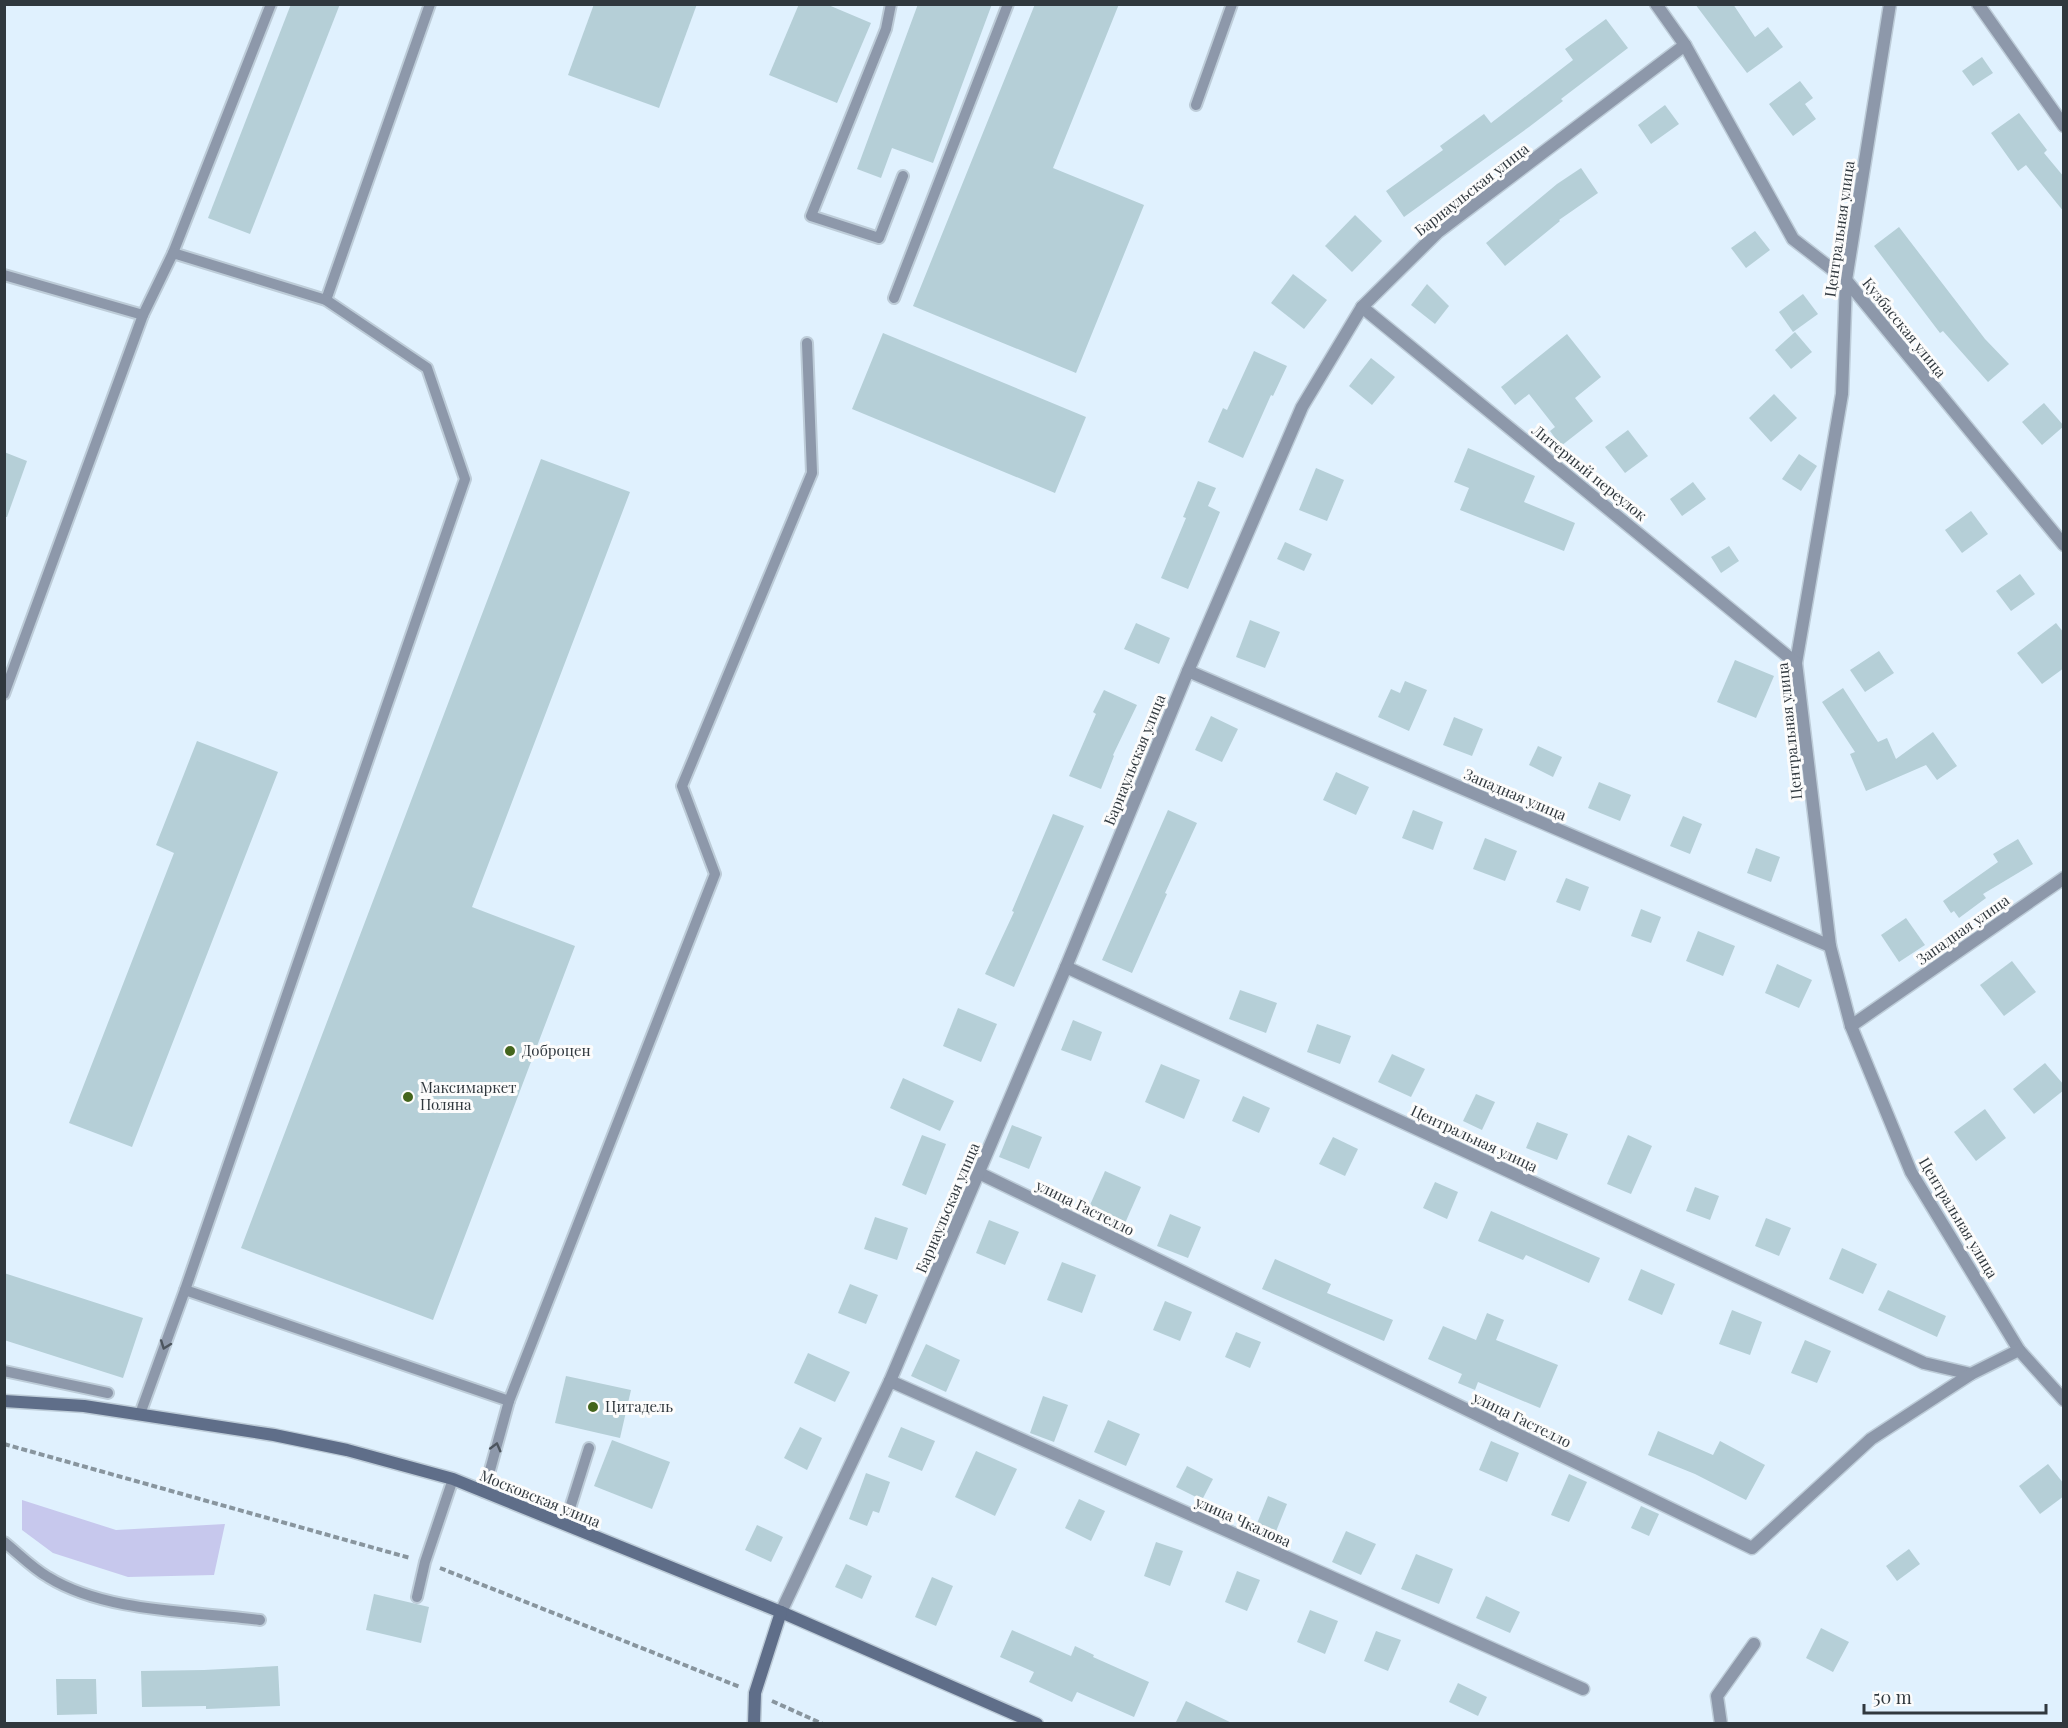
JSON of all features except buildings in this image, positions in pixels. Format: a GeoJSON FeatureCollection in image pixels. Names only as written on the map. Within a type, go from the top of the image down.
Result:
{"type":"FeatureCollection","features":[{"type":"Feature","properties":{"kind":"main road","name":"Московская улица"},"geometry":{"type":"LineString","coordinates":[[4,1401],[84,1406],[295,1439],[347,1450],[453,1479],[781,1611],[1037,1724]]}},
{"type":"Feature","properties":{"kind":"main road"},"geometry":{"type":"LineString","coordinates":[[754,1724],[755,1693],[781,1611]]}},
{"type":"Feature","properties":{"kind":"street","name":"Кузбасская улица"},"geometry":{"type":"LineString","coordinates":[[1656,4],[1685,45],[1793,239],[1846,280],[2064,545]]}},
{"type":"Feature","properties":{"kind":"street","name":"Центральная улица"},"geometry":{"type":"LineString","coordinates":[[1890,4],[1846,280],[1842,394],[1796,663],[1830,946],[1851,1026],[1911,1172],[2019,1350],[2064,1400]]}},
{"type":"Feature","properties":{"kind":"street"},"geometry":{"type":"LineString","coordinates":[[1978,4],[2064,126]]}},
{"type":"Feature","properties":{"kind":"street","name":"Барнаульская улица"},"geometry":{"type":"LineString","coordinates":[[781,1611],[890,1381],[1066,967],[1188,671],[1302,407],[1362,307],[1438,232],[1685,45]]}},
{"type":"Feature","properties":{"kind":"street","name":"Литерный переулок"},"geometry":{"type":"LineString","coordinates":[[1362,307],[1796,663]]}},
{"type":"Feature","properties":{"kind":"street","name":"Западная улица"},"geometry":{"type":"LineString","coordinates":[[1188,671],[1830,946]]}},
{"type":"Feature","properties":{"kind":"street","name":"Западная улица"},"geometry":{"type":"LineString","coordinates":[[1851,1026],[2064,878]]}},
{"type":"Feature","properties":{"kind":"street","name":"Центральная улица"},"geometry":{"type":"LineString","coordinates":[[1066,967],[1924,1363],[1971,1374]]}},
{"type":"Feature","properties":{"kind":"street","name":"улица Гастелло"},"geometry":{"type":"LineString","coordinates":[[979,1173],[1752,1548],[1871,1439],[1971,1374],[2019,1350]]}},
{"type":"Feature","properties":{"kind":"street","name":"улица Чкалова"},"geometry":{"type":"LineString","coordinates":[[890,1381],[1583,1689]]}},
{"type":"Feature","properties":{"kind":"street"},"geometry":{"type":"LineString","coordinates":[[1721,1724],[1717,1696],[1754,1644]]}},
{"type":"Feature","properties":{"kind":"lane"},"geometry":{"type":"LineString","coordinates":[[4,694],[143,315],[172,253],[271,4]]}},
{"type":"Feature","properties":{"kind":"lane"},"geometry":{"type":"LineString","coordinates":[[326,300],[430,4]]}},
{"type":"Feature","properties":{"kind":"lane"},"geometry":{"type":"LineString","coordinates":[[891,4],[886,29],[811,216],[879,238],[903,176]]}},
{"type":"Feature","properties":{"kind":"lane"},"geometry":{"type":"LineString","coordinates":[[894,298],[1008,4]]}},
{"type":"Feature","properties":{"kind":"lane"},"geometry":{"type":"LineString","coordinates":[[1196,105],[1232,4]]}},
{"type":"Feature","properties":{"kind":"lane"},"geometry":{"type":"LineString","coordinates":[[140,1414],[465,479],[427,368],[326,300],[172,253]]}},
{"type":"Feature","properties":{"kind":"lane"},"geometry":{"type":"LineString","coordinates":[[4,274],[143,315]]}},
{"type":"Feature","properties":{"kind":"lane"},"geometry":{"type":"LineString","coordinates":[[484,1492],[509,1401],[715,874],[682,786],[812,473],[807,343]]}},
{"type":"Feature","properties":{"kind":"lane"},"geometry":{"type":"LineString","coordinates":[[185,1290],[509,1401]]}},
{"type":"Feature","properties":{"kind":"lane"},"geometry":{"type":"LineString","coordinates":[[4,1371],[108,1393]]}},
{"type":"Feature","properties":{"kind":"lane"},"geometry":{"type":"LineString","coordinates":[[565,1524],[590,1448]]}},
{"type":"Feature","properties":{"kind":"lane"},"geometry":{"type":"LineString","coordinates":[[417,1597],[425,1562],[453,1479]]}},
{"type":"Feature","properties":{"kind":"lane"},"geometry":{"type":"LineString","coordinates":[[4,1542],[48,1577],[87,1594],[183,1614],[260,1620]]}},
{"type":"Feature","properties":{"kind":"shaded area"},"geometry":{"type":"Polygon","coordinates":[[[22,1500],[116,1530],[225,1524],[214,1575],[128,1577],[53,1553],[22,1530],[22,1500]]]}},
{"type":"Feature","properties":{"kind":"place","name":"Доброцен"},"geometry":{"type":"Point","coordinates":[510,1051]}},
{"type":"Feature","properties":{"kind":"place","name":"Максимаркет Поляна"},"geometry":{"type":"Point","coordinates":[408,1097]}},
{"type":"Feature","properties":{"kind":"place","name":"Цитадель"},"geometry":{"type":"Point","coordinates":[593,1407]}}]}
